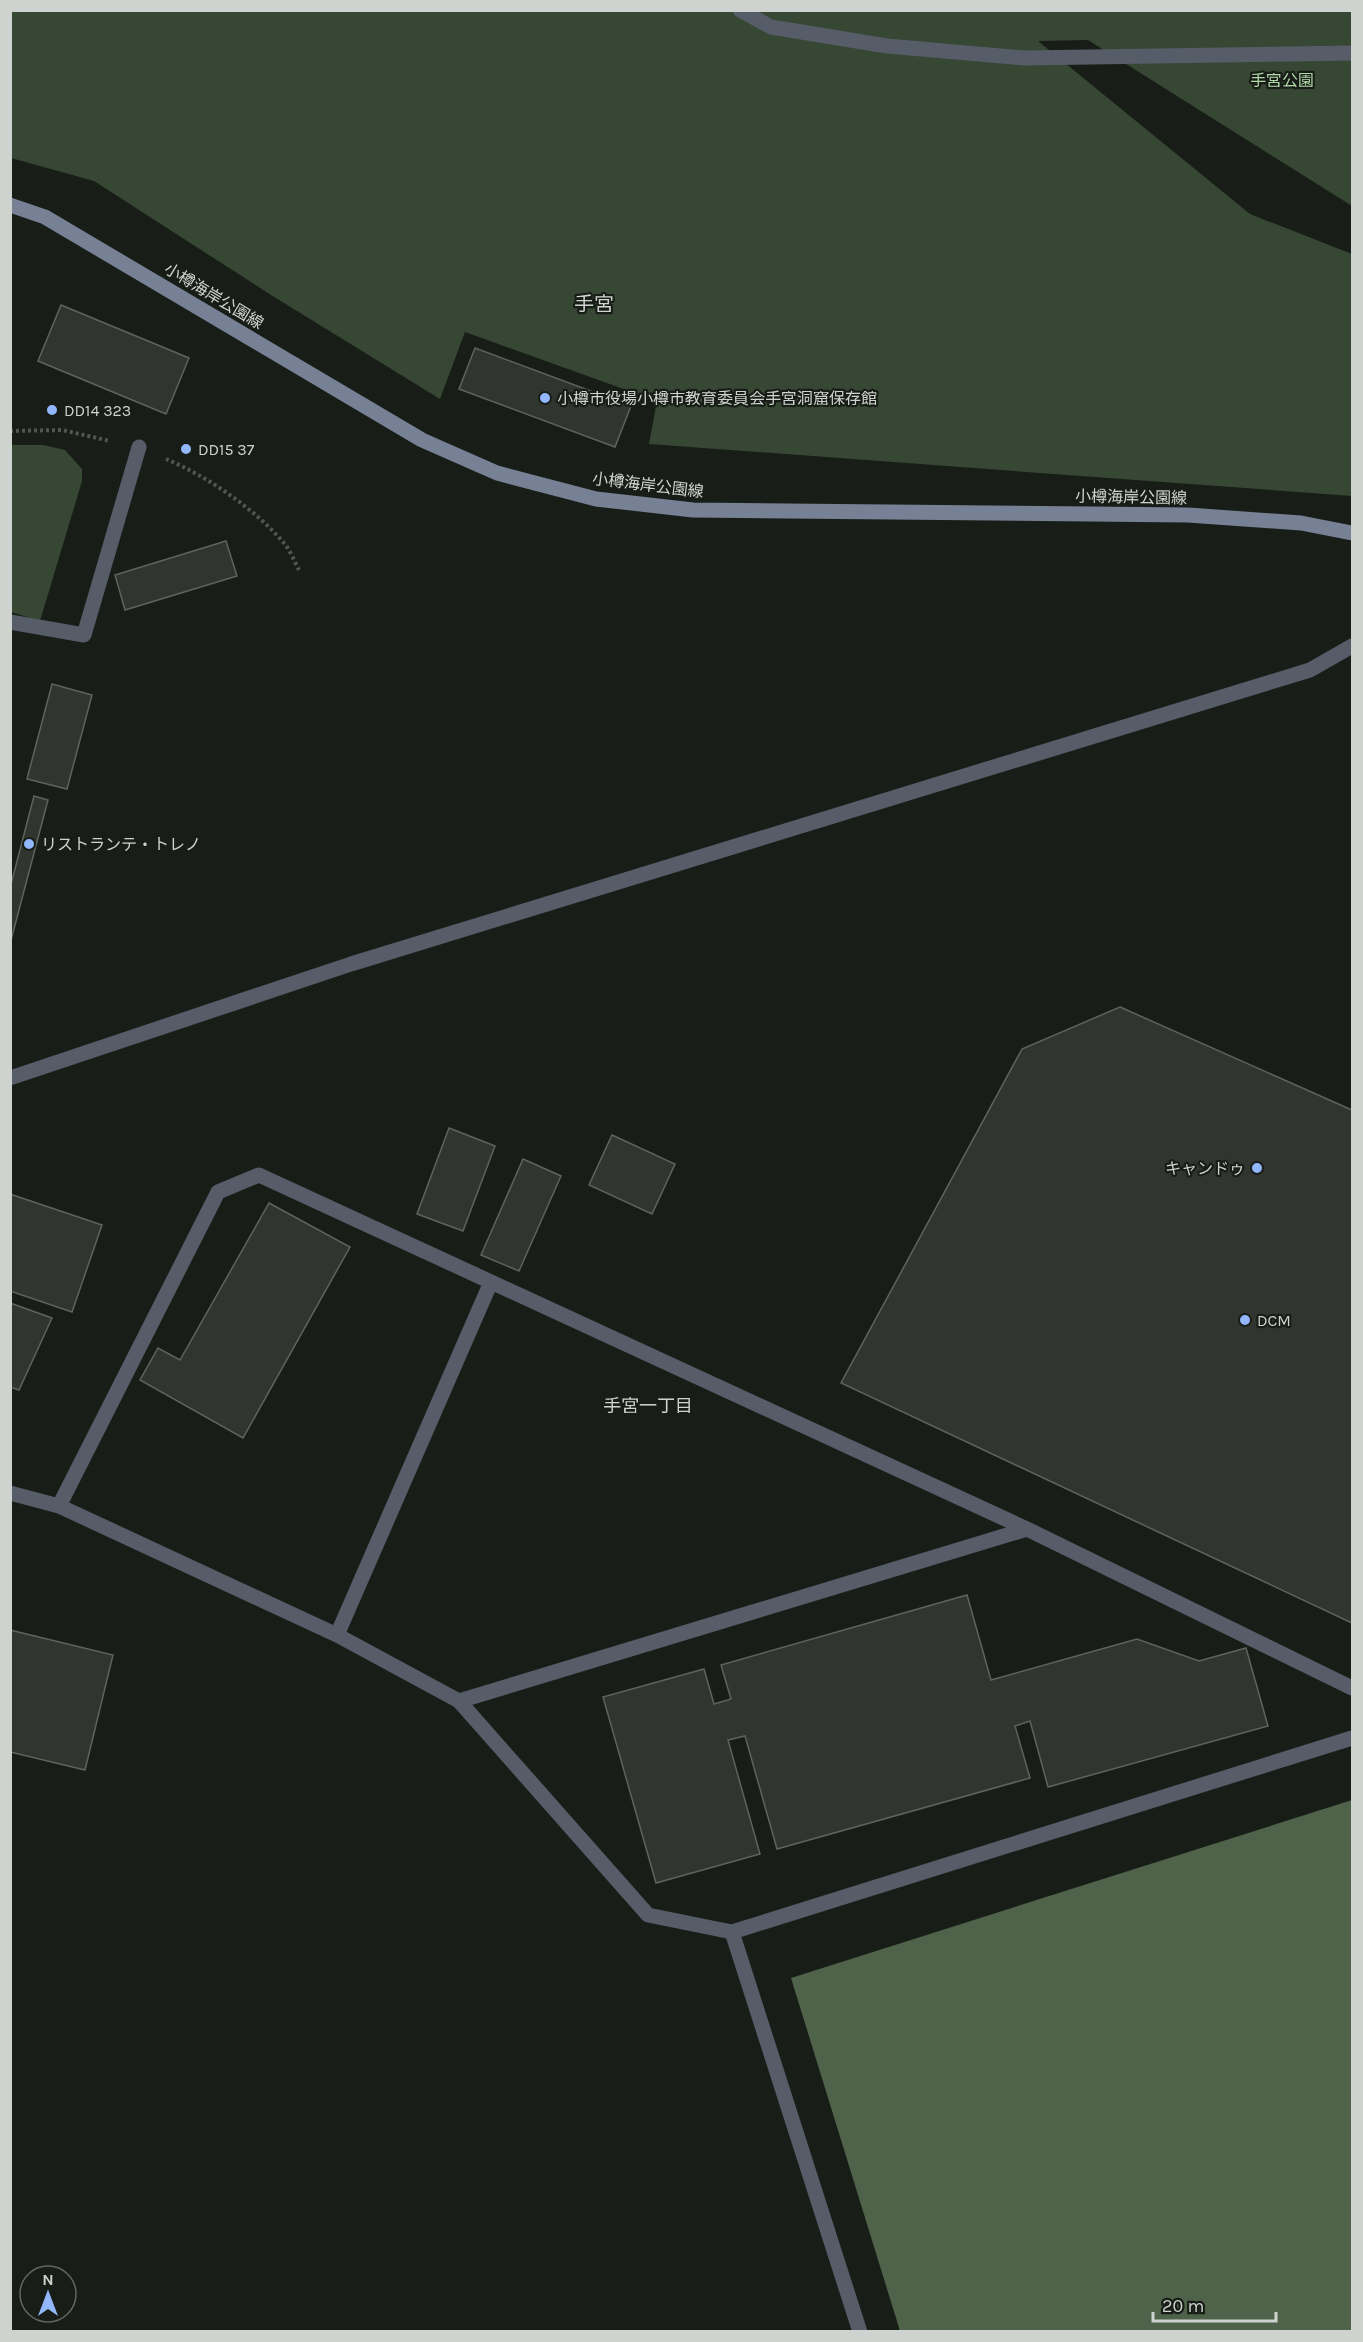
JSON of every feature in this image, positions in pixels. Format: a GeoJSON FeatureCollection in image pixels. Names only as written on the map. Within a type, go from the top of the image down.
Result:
{"type":"FeatureCollection","features":[{"type":"Feature","properties":{"kind":"main road","name":"小樽海岸公園線"},"geometry":{"type":"LineString","coordinates":[[10,205],[45,217],[422,440],[497,473],[596,499],[693,510],[1188,515],[1301,523],[1353,533]]}},
{"type":"Feature","properties":{"kind":"street"},"geometry":{"type":"LineString","coordinates":[[740,10],[771,27],[887,46],[1024,58],[1353,53]]}},
{"type":"Feature","properties":{"kind":"street"},"geometry":{"type":"LineString","coordinates":[[10,622],[84,635],[139,447]]}},
{"type":"Feature","properties":{"kind":"street"},"geometry":{"type":"LineString","coordinates":[[10,1078],[362,961],[1310,670],[1353,646]]}},
{"type":"Feature","properties":{"kind":"street"},"geometry":{"type":"LineString","coordinates":[[59,1506],[218,1192],[259,1175],[1027,1529],[1353,1688]]}},
{"type":"Feature","properties":{"kind":"street"},"geometry":{"type":"LineString","coordinates":[[337,1635],[491,1282]]}},
{"type":"Feature","properties":{"kind":"street"},"geometry":{"type":"LineString","coordinates":[[10,1492],[59,1506],[337,1635],[459,1701],[648,1915],[732,1932],[1353,1738]]}},
{"type":"Feature","properties":{"kind":"street"},"geometry":{"type":"LineString","coordinates":[[459,1701],[1027,1529]]}},
{"type":"Feature","properties":{"kind":"street"},"geometry":{"type":"LineString","coordinates":[[732,1932],[860,2331]]}},
{"type":"Feature","properties":{"kind":"path"},"geometry":{"type":"LineString","coordinates":[[10,431],[62,430],[139,447],[184,467],[255,513],[285,544],[299,570]]}},
{"type":"Feature","properties":{"kind":"green space","name":"手宮公園"},"geometry":{"type":"Polygon","coordinates":[[[10,11],[1352,11],[1352,206],[1088,40],[1038,41],[1250,214],[1352,254],[1352,496],[649,444],[657,401],[465,332],[440,399],[271,295],[94,181],[11,158],[10,11]]]}},
{"type":"Feature","properties":{"kind":"green space"},"geometry":{"type":"Polygon","coordinates":[[[10,445],[43,445],[65,450],[82,469],[82,481],[40,621],[11,612],[10,445]]]}},
{"type":"Feature","properties":{"kind":"shaded area"},"geometry":{"type":"Polygon","coordinates":[[[1352,1800],[1352,2331],[900,2331],[791,1978],[1352,1800]]]}},
{"type":"Feature","properties":{"kind":"building"},"geometry":{"type":"Polygon","coordinates":[[[61,305],[189,358],[166,414],[38,361],[61,305]]]}},
{"type":"Feature","properties":{"kind":"building","name":"小樽市役場小樽市教育委員会手宮洞窟保存館"},"geometry":{"type":"Polygon","coordinates":[[[475,348],[631,406],[615,447],[459,389],[475,348]]]}},
{"type":"Feature","properties":{"kind":"building"},"geometry":{"type":"Polygon","coordinates":[[[226,541],[237,576],[125,610],[115,575],[226,541]]]}},
{"type":"Feature","properties":{"kind":"building"},"geometry":{"type":"Polygon","coordinates":[[[52,684],[92,695],[67,789],[27,779],[52,684]]]}},
{"type":"Feature","properties":{"kind":"building","name":"リストランテ・トレノ"},"geometry":{"type":"Polygon","coordinates":[[[34,796],[48,800],[10,944],[10,888],[34,796]]]}},
{"type":"Feature","properties":{"kind":"building"},"geometry":{"type":"Polygon","coordinates":[[[1120,1007],[1352,1110],[1352,1623],[841,1383],[1022,1049],[1120,1007]]]}},
{"type":"Feature","properties":{"kind":"building"},"geometry":{"type":"Polygon","coordinates":[[[449,1128],[495,1146],[463,1231],[417,1214],[449,1128]]]}},
{"type":"Feature","properties":{"kind":"building"},"geometry":{"type":"Polygon","coordinates":[[[612,1135],[675,1164],[652,1214],[589,1185],[612,1135]]]}},
{"type":"Feature","properties":{"kind":"building"},"geometry":{"type":"Polygon","coordinates":[[[523,1159],[561,1176],[519,1271],[481,1255],[523,1159]]]}},
{"type":"Feature","properties":{"kind":"building"},"geometry":{"type":"Polygon","coordinates":[[[10,1194],[102,1225],[72,1312],[10,1291],[10,1194]]]}},
{"type":"Feature","properties":{"kind":"building"},"geometry":{"type":"Polygon","coordinates":[[[269,1203],[350,1247],[243,1438],[140,1380],[158,1348],[180,1360],[269,1203]]]}},
{"type":"Feature","properties":{"kind":"building"},"geometry":{"type":"Polygon","coordinates":[[[10,1303],[52,1318],[19,1390],[10,1387],[10,1303]]]}},
{"type":"Feature","properties":{"kind":"building"},"geometry":{"type":"Polygon","coordinates":[[[967,1595],[991,1680],[1137,1639],[1199,1661],[1246,1648],[1268,1726],[1048,1787],[1030,1721],[1015,1726],[1030,1778],[777,1849],[745,1736],[728,1740],[760,1854],[656,1883],[603,1697],[704,1669],[714,1704],[731,1699],[721,1665],[967,1595]]]}},
{"type":"Feature","properties":{"kind":"building"},"geometry":{"type":"Polygon","coordinates":[[[10,1630],[113,1655],[85,1770],[10,1752],[10,1630]]]}},
{"type":"Feature","properties":{"kind":"place","name":"小樽市役場小樽市教育委員会手宮洞窟保存館"},"geometry":{"type":"Point","coordinates":[545,398]}},
{"type":"Feature","properties":{"kind":"place","name":"DD14 323"},"geometry":{"type":"Point","coordinates":[52,410]}},
{"type":"Feature","properties":{"kind":"place","name":"DD15 37"},"geometry":{"type":"Point","coordinates":[186,449]}},
{"type":"Feature","properties":{"kind":"place","name":"リストランテ・トレノ"},"geometry":{"type":"Point","coordinates":[29,844]}},
{"type":"Feature","properties":{"kind":"place","name":"キャンドゥ"},"geometry":{"type":"Point","coordinates":[1257,1168]}},
{"type":"Feature","properties":{"kind":"place","name":"DCM"},"geometry":{"type":"Point","coordinates":[1245,1320]}},
{"type":"Feature","properties":{"kind":"district","name":"手宮"},"geometry":{"type":"Point","coordinates":[594,304]}},
{"type":"Feature","properties":{"kind":"district","name":"手宮一丁目"},"geometry":{"type":"Point","coordinates":[648,1406]}}]}
